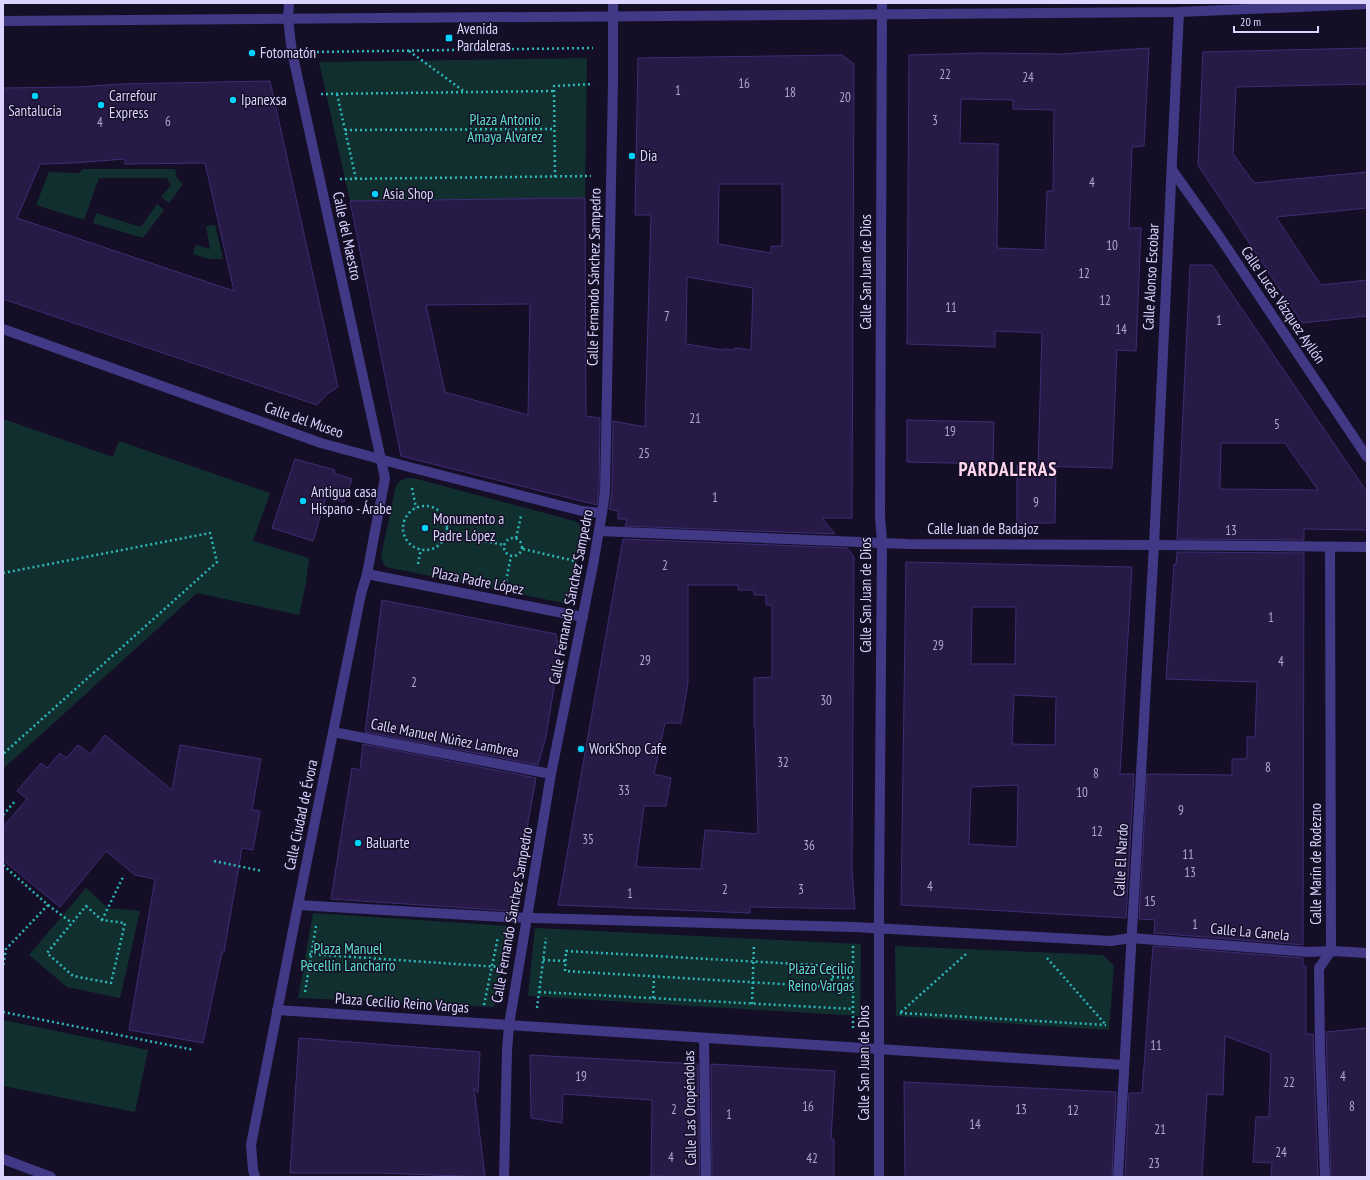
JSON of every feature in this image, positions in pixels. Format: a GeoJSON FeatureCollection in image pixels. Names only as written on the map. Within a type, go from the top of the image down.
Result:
{"type":"FeatureCollection","features":[{"type":"Feature","properties":{"kind":"street","name":"Calle del Maestro"},"geometry":{"type":"LineString","coordinates":[[289,3],[288,19],[292,52],[300,94],[381,459]]}},
{"type":"Feature","properties":{"kind":"street","name":"Calle Fernando Sánchez Sampedro"},"geometry":{"type":"LineString","coordinates":[[504,1177],[509,1025],[551,774],[593,565],[605,492],[614,82],[612,3]]}},
{"type":"Feature","properties":{"kind":"street","name":"Calle San Juan de Dios"},"geometry":{"type":"LineString","coordinates":[[879,1177],[878,1049],[882,542],[880,516],[882,3]]}},
{"type":"Feature","properties":{"kind":"street"},"geometry":{"type":"LineString","coordinates":[[3,21],[1178,12],[1367,4]]}},
{"type":"Feature","properties":{"kind":"street","name":"Calle Alonso Escobar"},"geometry":{"type":"LineString","coordinates":[[1154,545],[1178,12]]}},
{"type":"Feature","properties":{"kind":"street","name":"Calle Lucas Vázquez Ayllón"},"geometry":{"type":"LineString","coordinates":[[1172,170],[1219,236],[1367,457]]}},
{"type":"Feature","properties":{"kind":"street","name":"Calle del Museo"},"geometry":{"type":"LineString","coordinates":[[3,329],[321,443],[582,511],[602,513]]}},
{"type":"Feature","properties":{"kind":"street","name":"Calle Ciudad de Évora"},"geometry":{"type":"LineString","coordinates":[[255,1177],[250,1145],[333,732],[367,574],[385,478],[381,459]]}},
{"type":"Feature","properties":{"kind":"street","name":"Calle Juan de Badajoz"},"geometry":{"type":"LineString","coordinates":[[599,531],[907,544],[1367,547]]}},
{"type":"Feature","properties":{"kind":"street","name":"Calle El Nardo"},"geometry":{"type":"LineString","coordinates":[[1118,1177],[1154,545]]}},
{"type":"Feature","properties":{"kind":"street","name":"Calle Marín de Rodezno"},"geometry":{"type":"LineString","coordinates":[[1330,547],[1331,951]]}},
{"type":"Feature","properties":{"kind":"street","name":"Plaza Padre López"},"geometry":{"type":"LineString","coordinates":[[367,574],[583,617]]}},
{"type":"Feature","properties":{"kind":"street","name":"Calle Manuel Núñez Lambrea"},"geometry":{"type":"LineString","coordinates":[[333,732],[551,774]]}},
{"type":"Feature","properties":{"kind":"street"},"geometry":{"type":"LineString","coordinates":[[298,904],[503,917],[549,917],[854,927],[1111,941],[1131,938]]}},
{"type":"Feature","properties":{"kind":"street","name":"Calle La Canela"},"geometry":{"type":"LineString","coordinates":[[1131,938],[1309,952],[1331,951],[1367,953]]}},
{"type":"Feature","properties":{"kind":"street"},"geometry":{"type":"LineString","coordinates":[[1325,1177],[1320,1050],[1319,968],[1331,951]]}},
{"type":"Feature","properties":{"kind":"street","name":"Plaza Cecilio Reino Vargas"},"geometry":{"type":"LineString","coordinates":[[277,1010],[1124,1065]]}},
{"type":"Feature","properties":{"kind":"street","name":"Calle Las Oropéndolas"},"geometry":{"type":"LineString","coordinates":[[704,1038],[706,1177]]}},
{"type":"Feature","properties":{"kind":"street"},"geometry":{"type":"LineString","coordinates":[[3,1159],[51,1177]]}},
{"type":"Feature","properties":{"kind":"path"},"geometry":{"type":"LineString","coordinates":[[292,52],[613,48]]}},
{"type":"Feature","properties":{"kind":"path"},"geometry":{"type":"LineString","coordinates":[[409,51],[465,92]]}},
{"type":"Feature","properties":{"kind":"path"},"geometry":{"type":"LineString","coordinates":[[555,177],[554,86],[614,82]]}},
{"type":"Feature","properties":{"kind":"path"},"geometry":{"type":"LineString","coordinates":[[300,94],[554,91]]}},
{"type":"Feature","properties":{"kind":"path"},"geometry":{"type":"LineString","coordinates":[[337,94],[356,179]]}},
{"type":"Feature","properties":{"kind":"path"},"geometry":{"type":"LineString","coordinates":[[345,130],[554,129]]}},
{"type":"Feature","properties":{"kind":"path"},"geometry":{"type":"LineString","coordinates":[[319,179],[611,176]]}},
{"type":"Feature","properties":{"kind":"path"},"geometry":{"type":"LineString","coordinates":[[430,506],[442,514],[446,524],[446,533],[444,538],[437,546],[428,549],[421,549],[414,546],[407,539],[404,531],[404,522],[409,513],[416,508],[430,506]]}},
{"type":"Feature","properties":{"kind":"path"},"geometry":{"type":"LineString","coordinates":[[3,573],[210,532],[217,562],[3,754]]}},
{"type":"Feature","properties":{"kind":"path"},"geometry":{"type":"LineString","coordinates":[[446,533],[504,546]]}},
{"type":"Feature","properties":{"kind":"path"},"geometry":{"type":"LineString","coordinates":[[514,538],[522,543],[523,550],[519,555],[513,557],[506,553],[504,546],[508,539],[514,538]]}},
{"type":"Feature","properties":{"kind":"path"},"geometry":{"type":"LineString","coordinates":[[523,550],[593,565]]}},
{"type":"Feature","properties":{"kind":"path"},"geometry":{"type":"LineString","coordinates":[[502,601],[511,556]]}},
{"type":"Feature","properties":{"kind":"path"},"geometry":{"type":"LineString","coordinates":[[3,815],[16,800]]}},
{"type":"Feature","properties":{"kind":"path"},"geometry":{"type":"LineString","coordinates":[[214,861],[262,871]]}},
{"type":"Feature","properties":{"kind":"path"},"geometry":{"type":"LineString","coordinates":[[3,865],[48,905],[72,923]]}},
{"type":"Feature","properties":{"kind":"path"},"geometry":{"type":"LineString","coordinates":[[102,920],[124,875]]}},
{"type":"Feature","properties":{"kind":"path"},"geometry":{"type":"LineString","coordinates":[[3,966],[6,949],[48,905]]}},
{"type":"Feature","properties":{"kind":"path"},"geometry":{"type":"LineString","coordinates":[[86,906],[102,920],[125,923],[111,983],[73,976],[46,953],[86,906]]}},
{"type":"Feature","properties":{"kind":"path"},"geometry":{"type":"LineString","coordinates":[[301,1012],[321,906]]}},
{"type":"Feature","properties":{"kind":"path"},"geometry":{"type":"LineString","coordinates":[[480,1023],[503,917]]}},
{"type":"Feature","properties":{"kind":"path"},"geometry":{"type":"LineString","coordinates":[[534,1027],[549,917]]}},
{"type":"Feature","properties":{"kind":"path"},"geometry":{"type":"LineString","coordinates":[[852,1047],[854,927]]}},
{"type":"Feature","properties":{"kind":"path"},"geometry":{"type":"LineString","coordinates":[[752,1004],[754,943]]}},
{"type":"Feature","properties":{"kind":"path"},"geometry":{"type":"LineString","coordinates":[[566,950],[753,962],[833,966],[832,988],[565,971],[566,950]]}},
{"type":"Feature","properties":{"kind":"path"},"geometry":{"type":"LineString","coordinates":[[289,953],[492,967],[543,960],[566,961]]}},
{"type":"Feature","properties":{"kind":"path"},"geometry":{"type":"LineString","coordinates":[[966,954],[900,1013],[1106,1025],[1047,958]]}},
{"type":"Feature","properties":{"kind":"path"},"geometry":{"type":"LineString","coordinates":[[653,998],[654,977]]}},
{"type":"Feature","properties":{"kind":"path"},"geometry":{"type":"LineString","coordinates":[[832,977],[853,978]]}},
{"type":"Feature","properties":{"kind":"path"},"geometry":{"type":"LineString","coordinates":[[539,992],[853,1009]]}},
{"type":"Feature","properties":{"kind":"path"},"geometry":{"type":"LineString","coordinates":[[3,1012],[194,1050]]}},
{"type":"Feature","properties":{"kind":"green space","name":"Plaza Antonio Amaya Álvarez"},"geometry":{"type":"Polygon","coordinates":[[[587,58],[585,198],[350,201],[319,62],[587,58]]]}},
{"type":"Feature","properties":{"kind":"green space"},"geometry":{"type":"Polygon","coordinates":[[[82,169],[175,169],[177,178],[183,184],[169,203],[161,197],[171,185],[167,178],[99,178],[84,220],[36,205],[49,172],[80,173],[82,169]]]}},
{"type":"Feature","properties":{"kind":"green space"},"geometry":{"type":"Polygon","coordinates":[[[157,204],[164,210],[143,238],[93,223],[96,213],[141,227],[157,204]]]}},
{"type":"Feature","properties":{"kind":"green space"},"geometry":{"type":"Polygon","coordinates":[[[215,225],[223,259],[209,259],[193,254],[196,245],[210,249],[206,226],[215,225]]]}},
{"type":"Feature","properties":{"kind":"green space"},"geometry":{"type":"Polygon","coordinates":[[[3,419],[113,457],[119,441],[270,493],[253,541],[309,558],[306,583],[299,615],[197,593],[3,769],[3,419]]]}},
{"type":"Feature","properties":{"kind":"green space"},"geometry":{"type":"Polygon","coordinates":[[[407,478],[413,478],[575,521],[579,524],[582,533],[570,600],[563,603],[386,567],[381,556],[396,486],[400,481],[407,478]]]}},
{"type":"Feature","properties":{"kind":"green space"},"geometry":{"type":"Polygon","coordinates":[[[86,888],[108,908],[140,911],[120,998],[67,987],[29,955],[86,888]]]}},
{"type":"Feature","properties":{"kind":"green space","name":"Plaza Manuel Pecellín Lancharro"},"geometry":{"type":"Polygon","coordinates":[[[313,913],[509,926],[494,1007],[298,998],[313,913]]]}},
{"type":"Feature","properties":{"kind":"green space","name":"Plaza Cecilio Reino Vargas"},"geometry":{"type":"Polygon","coordinates":[[[535,928],[861,944],[860,1016],[528,996],[535,928]]]}},
{"type":"Feature","properties":{"kind":"green space","name":"Plaza Cecilio Reino Vargas"},"geometry":{"type":"Polygon","coordinates":[[[895,946],[1103,955],[1114,966],[1109,1030],[896,1016],[895,946]]]}},
{"type":"Feature","properties":{"kind":"green space"},"geometry":{"type":"Polygon","coordinates":[[[3,1020],[148,1050],[135,1112],[3,1086],[3,1020]]]}},
{"type":"Feature","properties":{"kind":"building"},"geometry":{"type":"Polygon","coordinates":[[[1149,48],[1144,146],[1132,147],[1129,228],[1141,228],[1136,351],[1117,350],[1112,468],[1038,466],[1042,333],[995,331],[995,347],[907,344],[909,55],[981,53],[1062,54],[1149,48]],[[961,99],[960,143],[998,144],[997,248],[1045,250],[1047,191],[1053,191],[1054,110],[1013,109],[1013,100],[961,99]]]}},
{"type":"Feature","properties":{"kind":"building"},"geometry":{"type":"Polygon","coordinates":[[[1367,48],[1367,84],[1236,87],[1233,154],[1254,183],[1367,172],[1367,208],[1276,217],[1321,285],[1367,280],[1367,316],[1302,323],[1198,165],[1203,52],[1367,48]]]}},
{"type":"Feature","properties":{"kind":"building"},"geometry":{"type":"Polygon","coordinates":[[[842,55],[854,64],[852,518],[822,518],[835,534],[625,526],[627,519],[618,519],[618,511],[609,509],[612,492],[613,421],[645,427],[651,215],[635,215],[638,58],[842,55]],[[719,184],[718,244],[771,253],[771,246],[782,246],[782,184],[719,184]],[[687,277],[686,344],[723,350],[735,350],[735,348],[751,350],[753,288],[687,277]]]}},
{"type":"Feature","properties":{"kind":"building"},"geometry":{"type":"Polygon","coordinates":[[[270,81],[338,387],[327,394],[317,405],[3,299],[3,88],[78,87],[120,84],[270,81]],[[125,159],[40,164],[17,218],[234,291],[205,163],[125,164],[125,159]]]}},
{"type":"Feature","properties":{"kind":"building"},"geometry":{"type":"Polygon","coordinates":[[[585,198],[586,416],[600,418],[599,491],[597,505],[401,456],[350,201],[585,198]],[[530,304],[426,305],[445,392],[528,415],[530,304]]]}},
{"type":"Feature","properties":{"kind":"building"},"geometry":{"type":"Polygon","coordinates":[[[1190,265],[1212,265],[1367,492],[1367,530],[1304,529],[1304,540],[1177,539],[1190,265]],[[1221,443],[1220,489],[1318,490],[1285,443],[1221,443]]]}},
{"type":"Feature","properties":{"kind":"building"},"geometry":{"type":"Polygon","coordinates":[[[907,420],[994,422],[993,464],[907,462],[907,420]]]}},
{"type":"Feature","properties":{"kind":"building","name":"Antigua casa Hispano - Árabe"},"geometry":{"type":"Polygon","coordinates":[[[295,459],[335,470],[334,473],[352,479],[344,502],[326,497],[313,541],[272,528],[295,459]]]}},
{"type":"Feature","properties":{"kind":"building"},"geometry":{"type":"Polygon","coordinates":[[[1017,465],[1056,467],[1055,523],[1017,523],[1017,465]]]}},
{"type":"Feature","properties":{"kind":"building"},"geometry":{"type":"Polygon","coordinates":[[[623,539],[847,548],[854,557],[852,871],[855,909],[750,907],[750,913],[558,905],[623,539]],[[688,585],[688,683],[681,723],[665,723],[654,774],[671,778],[666,806],[644,806],[636,867],[701,869],[705,830],[758,834],[754,727],[754,678],[772,677],[772,605],[766,605],[766,595],[754,595],[754,590],[738,590],[738,585],[688,585]]]}},
{"type":"Feature","properties":{"kind":"building"},"geometry":{"type":"Polygon","coordinates":[[[1177,552],[1304,553],[1303,945],[1154,933],[1155,920],[1139,919],[1147,774],[1232,775],[1232,759],[1247,759],[1247,737],[1255,737],[1257,682],[1166,679],[1174,564],[1176,565],[1177,552]]]}},
{"type":"Feature","properties":{"kind":"building"},"geometry":{"type":"Polygon","coordinates":[[[906,562],[1132,567],[1120,774],[1134,774],[1126,918],[901,905],[906,562]],[[972,607],[971,664],[1015,664],[1016,607],[972,607]],[[1014,695],[1012,744],[1055,745],[1056,697],[1014,695]],[[1018,785],[971,787],[969,844],[1017,847],[1018,785]]]}},
{"type":"Feature","properties":{"kind":"building"},"geometry":{"type":"Polygon","coordinates":[[[382,600],[556,634],[559,657],[546,736],[538,765],[365,732],[382,600]]]}},
{"type":"Feature","properties":{"kind":"building"},"geometry":{"type":"Polygon","coordinates":[[[105,735],[172,790],[180,745],[261,759],[252,810],[260,811],[253,850],[242,848],[224,952],[222,952],[203,1043],[129,1030],[155,879],[135,875],[106,851],[60,907],[3,860],[3,827],[27,799],[17,791],[41,763],[47,768],[60,753],[66,758],[78,745],[90,754],[105,735]]]}},
{"type":"Feature","properties":{"kind":"building"},"geometry":{"type":"Polygon","coordinates":[[[363,744],[536,778],[512,911],[331,899],[352,768],[360,770],[363,744]]]}},
{"type":"Feature","properties":{"kind":"building"},"geometry":{"type":"Polygon","coordinates":[[[1153,946],[1303,958],[1303,966],[1306,966],[1306,1034],[1313,1034],[1318,1177],[1271,1177],[1272,1163],[1253,1162],[1256,1117],[1269,1117],[1271,1053],[1225,1036],[1223,1095],[1207,1094],[1202,1177],[1125,1177],[1129,1093],[1142,1093],[1153,946]]]}},
{"type":"Feature","properties":{"kind":"building"},"geometry":{"type":"Polygon","coordinates":[[[1367,1028],[1367,1177],[1331,1177],[1326,1032],[1367,1028]]]}},
{"type":"Feature","properties":{"kind":"building"},"geometry":{"type":"Polygon","coordinates":[[[299,1038],[480,1052],[478,1093],[474,1088],[485,1177],[381,1173],[290,1173],[299,1038]]]}},
{"type":"Feature","properties":{"kind":"building"},"geometry":{"type":"Polygon","coordinates":[[[530,1055],[698,1064],[700,1177],[651,1176],[652,1100],[563,1094],[562,1123],[531,1118],[530,1055]]]}},
{"type":"Feature","properties":{"kind":"building"},"geometry":{"type":"Polygon","coordinates":[[[711,1064],[835,1071],[831,1139],[834,1139],[834,1177],[712,1177],[711,1064]]]}},
{"type":"Feature","properties":{"kind":"building"},"geometry":{"type":"Polygon","coordinates":[[[904,1082],[1116,1092],[1112,1177],[905,1177],[904,1082]]]}},
{"type":"Feature","properties":{"kind":"place","name":"Avenida Pardaleras"},"geometry":{"type":"Point","coordinates":[449,38]}},
{"type":"Feature","properties":{"kind":"place","name":"Fotomatón"},"geometry":{"type":"Point","coordinates":[252,53]}},
{"type":"Feature","properties":{"kind":"place","name":"Santalucia"},"geometry":{"type":"Point","coordinates":[35,96]}},
{"type":"Feature","properties":{"kind":"place","name":"Ipanexsa"},"geometry":{"type":"Point","coordinates":[233,100]}},
{"type":"Feature","properties":{"kind":"place","name":"Carrefour Express"},"geometry":{"type":"Point","coordinates":[101,105]}},
{"type":"Feature","properties":{"kind":"place","name":"Dia"},"geometry":{"type":"Point","coordinates":[632,156]}},
{"type":"Feature","properties":{"kind":"place","name":"Asia Shop"},"geometry":{"type":"Point","coordinates":[375,194]}},
{"type":"Feature","properties":{"kind":"place","name":"Antigua casa Hispano - Árabe"},"geometry":{"type":"Point","coordinates":[303,501]}},
{"type":"Feature","properties":{"kind":"place","name":"Monumento a Padre López"},"geometry":{"type":"Point","coordinates":[425,528]}},
{"type":"Feature","properties":{"kind":"place","name":"WorkShop Cafe"},"geometry":{"type":"Point","coordinates":[581,749]}},
{"type":"Feature","properties":{"kind":"place","name":"Baluarte"},"geometry":{"type":"Point","coordinates":[358,843]}},
{"type":"Feature","properties":{"kind":"district","name":"PARDALERAS"},"geometry":{"type":"Point","coordinates":[1008,469]}}]}
